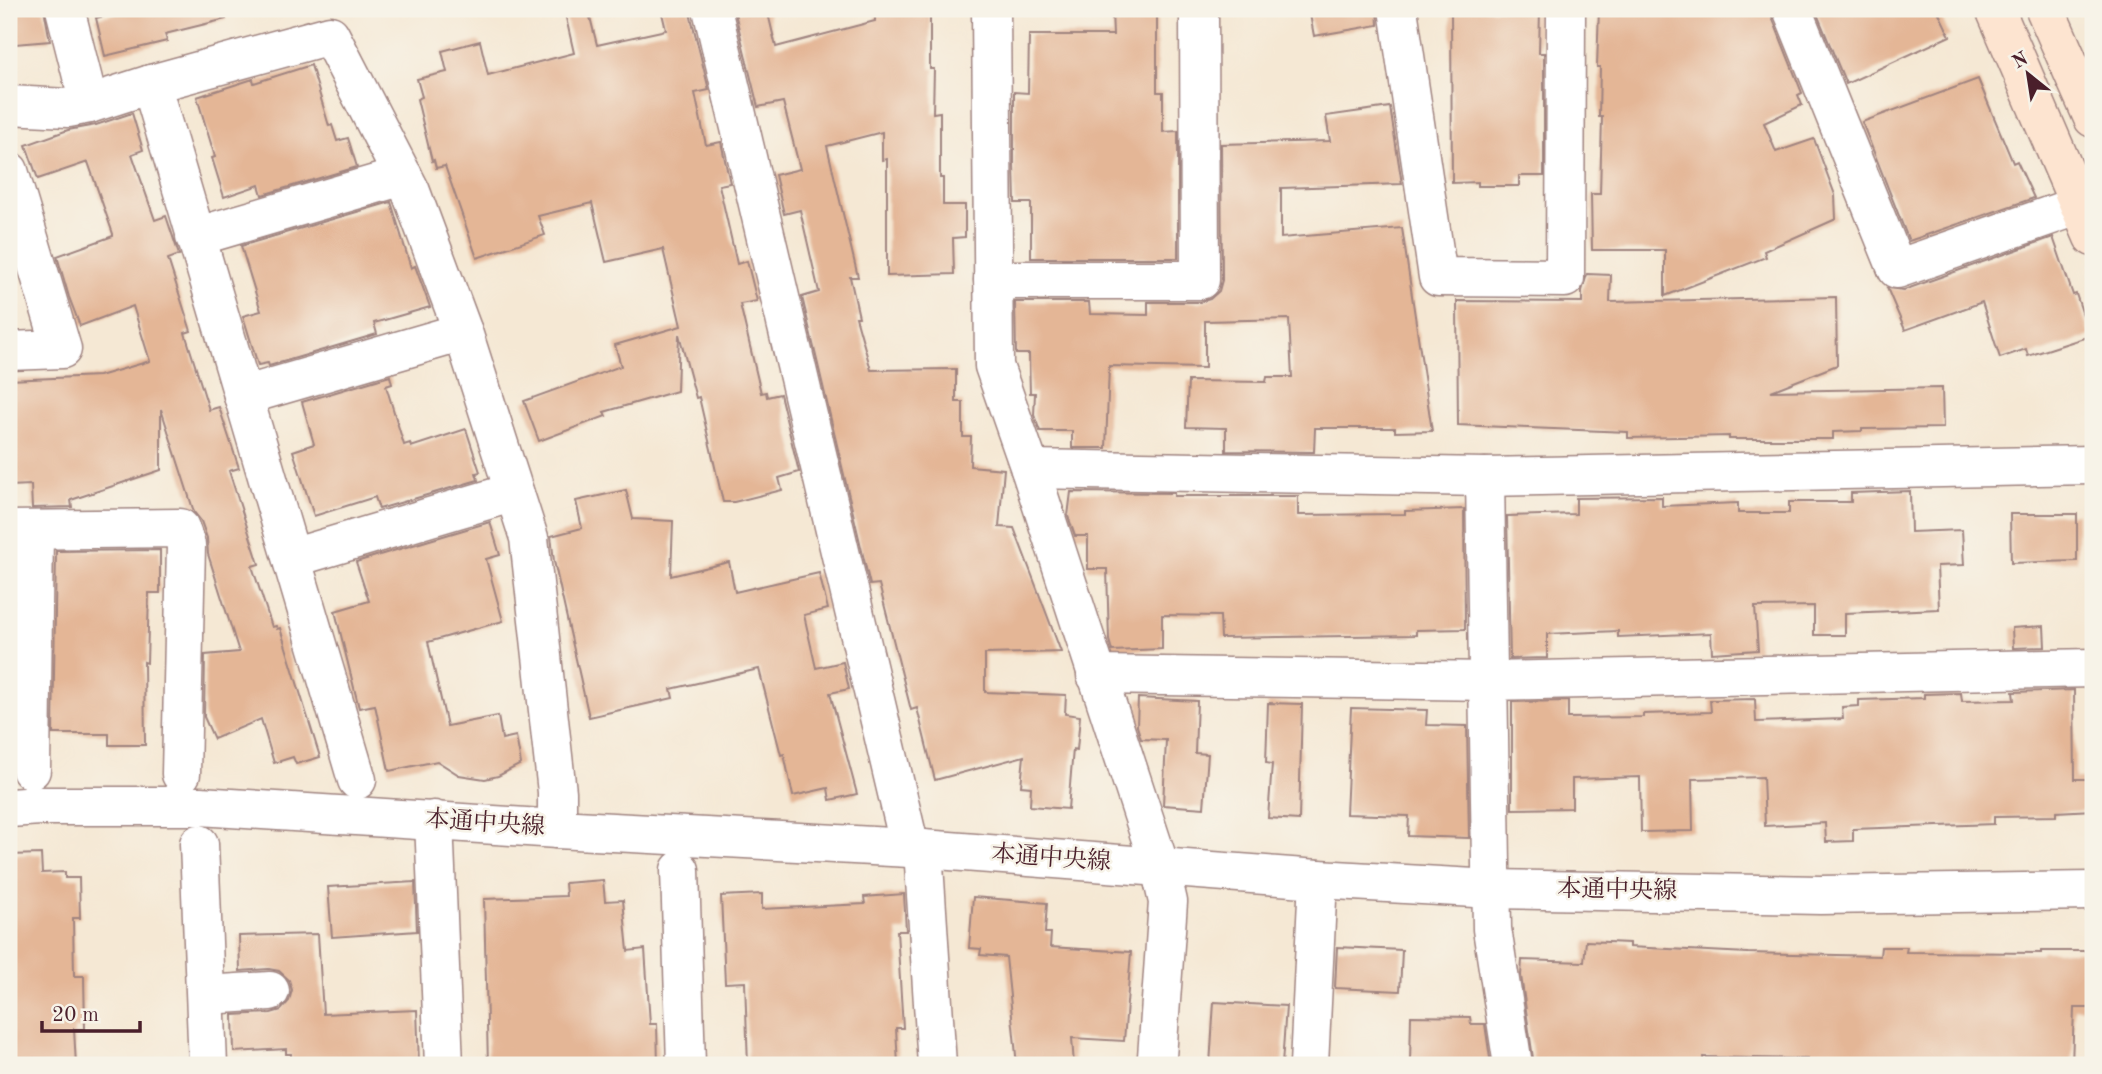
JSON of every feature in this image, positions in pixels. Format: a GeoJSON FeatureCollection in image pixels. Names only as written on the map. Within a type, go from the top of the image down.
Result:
{"type":"FeatureCollection","features":[{"type":"Feature","properties":{"kind":"main road"},"geometry":{"type":"LineString","coordinates":[[1994,9],[2086,221]]}},
{"type":"Feature","properties":{"kind":"main road"},"geometry":{"type":"LineString","coordinates":[[2045,9],[2093,118]]}},
{"type":"Feature","properties":{"kind":"street"},"geometry":{"type":"LineString","coordinates":[[65,9],[89,104]]}},
{"type":"Feature","properties":{"kind":"street"},"geometry":{"type":"LineString","coordinates":[[712,9],[916,848],[937,1065]]}},
{"type":"Feature","properties":{"kind":"street"},"geometry":{"type":"LineString","coordinates":[[991,9],[994,366],[1160,867],[1168,902],[1157,1057]]}},
{"type":"Feature","properties":{"kind":"street"},"geometry":{"type":"LineString","coordinates":[[993,280],[1200,280],[1199,9]]}},
{"type":"Feature","properties":{"kind":"street"},"geometry":{"type":"LineString","coordinates":[[1398,9],[1438,277],[1566,278],[1566,9]]}},
{"type":"Feature","properties":{"kind":"street"},"geometry":{"type":"LineString","coordinates":[[1791,9],[1897,269],[2086,221]]}},
{"type":"Feature","properties":{"kind":"street"},"geometry":{"type":"LineString","coordinates":[[9,105],[68,108],[89,104],[151,84],[330,35],[411,192],[463,332],[529,538],[556,792],[557,829]]}},
{"type":"Feature","properties":{"kind":"street"},"geometry":{"type":"LineString","coordinates":[[151,84],[357,780]]}},
{"type":"Feature","properties":{"kind":"street"},"geometry":{"type":"LineString","coordinates":[[9,170],[62,349],[9,351]]}},
{"type":"Feature","properties":{"kind":"street"},"geometry":{"type":"LineString","coordinates":[[195,237],[403,176]]}},
{"type":"Feature","properties":{"kind":"street"},"geometry":{"type":"LineString","coordinates":[[243,396],[463,332]]}},
{"type":"Feature","properties":{"kind":"street"},"geometry":{"type":"LineString","coordinates":[[1030,469],[1485,477],[2093,465]]}},
{"type":"Feature","properties":{"kind":"street"},"geometry":{"type":"LineString","coordinates":[[1485,477],[1492,929],[1513,1065]]}},
{"type":"Feature","properties":{"kind":"street"},"geometry":{"type":"LineString","coordinates":[[292,558],[514,492]]}},
{"type":"Feature","properties":{"kind":"street"},"geometry":{"type":"LineString","coordinates":[[31,770],[21,530],[180,528],[186,545],[181,774]]}},
{"type":"Feature","properties":{"kind":"street"},"geometry":{"type":"LineString","coordinates":[[1096,675],[1489,681],[2093,668]]}},
{"type":"Feature","properties":{"kind":"street","name":"本通中央線"},"geometry":{"type":"LineString","coordinates":[[9,808],[200,806],[916,848],[1318,879],[1492,888],[1820,895],[2093,891]]}},
{"type":"Feature","properties":{"kind":"street"},"geometry":{"type":"LineString","coordinates":[[434,820],[444,1065]]}},
{"type":"Feature","properties":{"kind":"street"},"geometry":{"type":"LineString","coordinates":[[199,844],[208,1065]]}},
{"type":"Feature","properties":{"kind":"street"},"geometry":{"type":"LineString","coordinates":[[680,870],[686,1065]]}},
{"type":"Feature","properties":{"kind":"street"},"geometry":{"type":"LineString","coordinates":[[1309,1065],[1318,879]]}},
{"type":"Feature","properties":{"kind":"street"},"geometry":{"type":"LineString","coordinates":[[206,995],[270,991]]}},
{"type":"Feature","properties":{"kind":"building"},"geometry":{"type":"Polygon","coordinates":[[[12,9],[44,9],[50,41],[15,44],[12,9]]]}},
{"type":"Feature","properties":{"kind":"building"},"geometry":{"type":"Polygon","coordinates":[[[135,9],[225,9],[226,19],[165,34],[167,41],[105,56],[96,18],[135,9]]]}},
{"type":"Feature","properties":{"kind":"building"},"geometry":{"type":"Polygon","coordinates":[[[564,9],[588,9],[597,45],[666,30],[661,9],[689,9],[709,90],[695,93],[706,145],[721,142],[730,183],[719,185],[737,264],[747,261],[757,301],[740,304],[761,393],[766,392],[767,397],[780,394],[799,472],[779,478],[782,490],[734,502],[723,502],[699,397],[696,398],[679,334],[677,391],[604,412],[606,416],[539,441],[524,401],[621,366],[615,345],[681,326],[663,249],[606,262],[592,203],[538,216],[545,235],[477,258],[445,166],[436,168],[434,160],[432,161],[417,99],[422,97],[417,79],[447,72],[442,51],[480,41],[488,75],[574,53],[564,9]]]}},
{"type":"Feature","properties":{"kind":"building"},"geometry":{"type":"Polygon","coordinates":[[[767,9],[776,47],[875,21],[875,9],[930,9],[930,69],[934,69],[933,113],[940,112],[940,178],[943,178],[943,205],[965,205],[965,237],[953,238],[954,274],[887,276],[887,159],[882,160],[882,132],[827,146],[858,277],[850,277],[859,317],[856,317],[871,370],[956,369],[956,402],[963,402],[963,437],[971,437],[970,466],[1004,469],[999,527],[1014,528],[1061,652],[985,654],[985,692],[1066,695],[1065,714],[1080,716],[1077,750],[1073,749],[1068,809],[1030,806],[1031,787],[1021,786],[1024,756],[935,780],[917,708],[911,710],[879,584],[870,585],[802,297],[819,292],[800,210],[784,214],[775,175],[800,169],[783,102],[758,107],[735,13],[767,9]]]}},
{"type":"Feature","properties":{"kind":"building"},"geometry":{"type":"Polygon","coordinates":[[[1112,9],[1157,9],[1157,92],[1163,92],[1163,132],[1178,131],[1178,258],[1031,258],[1031,203],[1015,203],[1014,164],[1014,92],[1028,93],[1029,35],[1113,35],[1112,9]]]}},
{"type":"Feature","properties":{"kind":"building"},"geometry":{"type":"Polygon","coordinates":[[[1309,9],[1377,9],[1378,25],[1314,36],[1309,9]]]}},
{"type":"Feature","properties":{"kind":"building"},"geometry":{"type":"Polygon","coordinates":[[[1451,9],[1540,9],[1539,53],[1544,53],[1544,176],[1519,176],[1519,186],[1478,186],[1478,182],[1452,183],[1451,9]]]}},
{"type":"Feature","properties":{"kind":"building"},"geometry":{"type":"Polygon","coordinates":[[[1599,9],[1771,9],[1802,93],[1798,95],[1802,105],[1764,123],[1776,152],[1814,139],[1835,195],[1836,219],[1764,251],[1766,257],[1665,296],[1665,250],[1592,250],[1591,194],[1600,194],[1602,117],[1599,117],[1600,67],[1597,67],[1599,9]]]}},
{"type":"Feature","properties":{"kind":"building"},"geometry":{"type":"Polygon","coordinates":[[[1815,9],[1937,9],[1950,36],[1846,84],[1815,9]]]}},
{"type":"Feature","properties":{"kind":"building"},"geometry":{"type":"Polygon","coordinates":[[[311,65],[329,126],[332,125],[337,141],[348,138],[357,167],[262,195],[259,185],[224,197],[197,97],[253,79],[254,83],[311,65]]]}},
{"type":"Feature","properties":{"kind":"building"},"geometry":{"type":"Polygon","coordinates":[[[1978,79],[2013,163],[2017,161],[2034,198],[1909,241],[1862,122],[1978,79]]]}},
{"type":"Feature","properties":{"kind":"building"},"geometry":{"type":"Polygon","coordinates":[[[1390,107],[1402,184],[1281,188],[1281,238],[1402,228],[1432,431],[1315,428],[1314,452],[1226,451],[1226,428],[1186,427],[1188,381],[1266,382],[1267,377],[1292,377],[1289,319],[1205,321],[1205,368],[1109,366],[1106,448],[1072,448],[1072,431],[1040,431],[1034,415],[1035,393],[1030,393],[1029,354],[1016,354],[1015,302],[1089,302],[1090,314],[1148,315],[1148,302],[1200,302],[1210,299],[1219,291],[1222,280],[1221,144],[1330,141],[1326,116],[1390,107]]]}},
{"type":"Feature","properties":{"kind":"building"},"geometry":{"type":"Polygon","coordinates":[[[132,113],[143,150],[132,154],[155,220],[166,216],[179,255],[168,259],[191,331],[185,333],[209,410],[219,407],[239,468],[229,471],[259,564],[252,566],[272,627],[280,628],[320,757],[296,764],[293,757],[274,763],[261,719],[214,739],[204,717],[205,655],[239,652],[208,554],[207,538],[201,521],[194,512],[161,409],[161,470],[71,500],[72,507],[32,508],[31,485],[9,486],[9,380],[99,376],[150,361],[133,306],[80,326],[69,297],[57,256],[113,236],[88,162],[38,179],[26,145],[68,130],[96,125],[132,113]]]}},
{"type":"Feature","properties":{"kind":"building"},"geometry":{"type":"Polygon","coordinates":[[[391,202],[411,268],[415,266],[430,307],[374,323],[377,334],[269,366],[268,363],[258,365],[243,316],[261,311],[241,246],[391,202]]]}},
{"type":"Feature","properties":{"kind":"building"},"geometry":{"type":"Polygon","coordinates":[[[2053,237],[2090,336],[2028,356],[2026,349],[2000,358],[1982,302],[1905,330],[1887,288],[1904,290],[2053,237]]]}},
{"type":"Feature","properties":{"kind":"building"},"geometry":{"type":"Polygon","coordinates":[[[1587,274],[1611,275],[1610,302],[1836,297],[1837,365],[1771,391],[1942,388],[1943,428],[1862,429],[1833,432],[1833,439],[1729,439],[1729,436],[1628,438],[1628,432],[1458,425],[1457,301],[1582,302],[1587,274]]]}},
{"type":"Feature","properties":{"kind":"building"},"geometry":{"type":"Polygon","coordinates":[[[390,376],[392,384],[386,386],[404,445],[410,443],[411,447],[466,429],[480,472],[476,473],[478,480],[379,509],[375,497],[314,516],[293,451],[314,444],[302,402],[390,376]]]}},
{"type":"Feature","properties":{"kind":"building"},"geometry":{"type":"Polygon","coordinates":[[[626,490],[633,519],[673,521],[671,576],[729,562],[735,592],[819,573],[828,609],[804,615],[816,668],[843,662],[849,689],[830,693],[857,794],[830,800],[828,788],[793,796],[784,754],[781,755],[759,669],[671,689],[673,698],[589,717],[554,561],[551,536],[582,528],[576,501],[626,490]]]}},
{"type":"Feature","properties":{"kind":"building"},"geometry":{"type":"Polygon","coordinates":[[[1910,491],[1911,532],[1962,530],[1964,565],[1937,566],[1939,609],[1845,613],[1845,635],[1814,635],[1814,606],[1755,607],[1758,650],[1712,653],[1711,633],[1618,637],[1618,631],[1547,634],[1547,658],[1510,659],[1507,516],[1576,514],[1576,498],[1662,497],[1662,506],[1738,503],[1738,513],[1789,513],[1789,502],[1851,502],[1851,493],[1910,491]]]}},
{"type":"Feature","properties":{"kind":"building"},"geometry":{"type":"Polygon","coordinates":[[[1071,492],[1174,493],[1174,496],[1298,496],[1298,515],[1405,514],[1405,511],[1464,509],[1465,629],[1416,630],[1416,635],[1221,638],[1220,616],[1162,615],[1162,649],[1112,651],[1109,640],[1107,569],[1088,569],[1088,536],[1075,536],[1068,516],[1071,492]]]}},
{"type":"Feature","properties":{"kind":"building"},"geometry":{"type":"Polygon","coordinates":[[[2010,514],[2077,514],[2077,561],[2011,563],[2010,514]]]}},
{"type":"Feature","properties":{"kind":"building"},"geometry":{"type":"Polygon","coordinates":[[[490,522],[500,555],[486,559],[503,621],[428,642],[447,726],[498,716],[502,739],[516,736],[521,764],[498,776],[485,779],[459,775],[437,761],[389,771],[375,705],[359,708],[335,611],[369,601],[356,562],[490,522]]]}},
{"type":"Feature","properties":{"kind":"building"},"geometry":{"type":"Polygon","coordinates":[[[160,550],[160,593],[149,593],[147,663],[144,662],[145,745],[109,745],[109,734],[53,734],[56,551],[160,550]]]}},
{"type":"Feature","properties":{"kind":"building"},"geometry":{"type":"Polygon","coordinates":[[[9,553],[12,554],[10,673],[9,673],[9,553]]]}},
{"type":"Feature","properties":{"kind":"building"},"geometry":{"type":"Polygon","coordinates":[[[2044,626],[2045,647],[2013,648],[2012,628],[2044,626]]]}},
{"type":"Feature","properties":{"kind":"building"},"geometry":{"type":"Polygon","coordinates":[[[2074,690],[2075,779],[2093,779],[2093,810],[2056,812],[2056,816],[1994,817],[1994,824],[1853,829],[1853,841],[1826,842],[1825,823],[1765,826],[1763,777],[1692,779],[1693,831],[1641,832],[1640,777],[1572,779],[1572,808],[1512,809],[1512,702],[1568,701],[1568,718],[1643,717],[1643,714],[1711,712],[1710,700],[1755,699],[1756,722],[1843,719],[1842,707],[1859,706],[1859,700],[1924,698],[1924,694],[1961,693],[1962,701],[2014,700],[2013,692],[2074,690]]]}},
{"type":"Feature","properties":{"kind":"building"},"geometry":{"type":"Polygon","coordinates":[[[1138,698],[1197,701],[1195,753],[1208,754],[1204,808],[1163,805],[1166,740],[1141,739],[1137,726],[1138,698]]]}},
{"type":"Feature","properties":{"kind":"building"},"geometry":{"type":"Polygon","coordinates":[[[1268,703],[1302,704],[1299,820],[1268,818],[1272,764],[1266,763],[1268,703]]]}},
{"type":"Feature","properties":{"kind":"building"},"geometry":{"type":"Polygon","coordinates":[[[1351,708],[1427,710],[1426,725],[1467,726],[1469,838],[1408,836],[1409,816],[1346,814],[1351,708]]]}},
{"type":"Feature","properties":{"kind":"building"},"geometry":{"type":"Polygon","coordinates":[[[41,854],[42,873],[65,872],[65,878],[79,878],[80,918],[73,918],[74,976],[84,976],[85,1029],[74,1029],[76,1065],[13,1065],[9,984],[9,855],[41,854]]]}},
{"type":"Feature","properties":{"kind":"building"},"geometry":{"type":"Polygon","coordinates":[[[603,880],[605,901],[623,900],[628,951],[645,949],[650,1024],[657,1024],[658,1065],[488,1065],[484,899],[566,896],[565,883],[603,880]]]}},
{"type":"Feature","properties":{"kind":"building"},"geometry":{"type":"Polygon","coordinates":[[[415,882],[417,931],[332,937],[328,887],[415,882]]]}},
{"type":"Feature","properties":{"kind":"building"},"geometry":{"type":"Polygon","coordinates":[[[762,894],[762,909],[865,904],[864,897],[904,894],[906,931],[897,931],[903,1028],[896,1028],[898,1065],[748,1065],[745,982],[725,983],[721,896],[762,894]]]}},
{"type":"Feature","properties":{"kind":"building"},"geometry":{"type":"Polygon","coordinates":[[[973,897],[1047,903],[1045,933],[1051,933],[1050,947],[1131,952],[1124,1041],[1072,1038],[1074,1065],[1017,1065],[1006,957],[980,955],[981,949],[969,948],[973,897]]]}},
{"type":"Feature","properties":{"kind":"building"},"geometry":{"type":"Polygon","coordinates":[[[318,934],[323,1014],[417,1010],[419,1065],[291,1065],[291,1054],[286,1054],[286,1049],[234,1052],[233,1015],[281,1010],[289,1001],[292,990],[289,980],[279,971],[240,971],[239,936],[318,934]]]}},
{"type":"Feature","properties":{"kind":"building"},"geometry":{"type":"Polygon","coordinates":[[[1586,941],[1629,943],[1629,947],[1880,956],[1881,947],[1907,947],[1906,952],[2093,951],[2093,1008],[2074,1008],[2072,1065],[1807,1065],[1807,1059],[1703,1057],[1703,1063],[1534,1065],[1521,976],[1522,960],[1584,962],[1586,941]]]}},
{"type":"Feature","properties":{"kind":"building"},"geometry":{"type":"Polygon","coordinates":[[[1337,947],[1402,950],[1400,991],[1335,988],[1337,947]]]}},
{"type":"Feature","properties":{"kind":"building"},"geometry":{"type":"Polygon","coordinates":[[[1214,1002],[1286,1006],[1282,1065],[1210,1065],[1214,1002]]]}},
{"type":"Feature","properties":{"kind":"building"},"geometry":{"type":"Polygon","coordinates":[[[1411,1016],[1470,1017],[1471,1024],[1485,1024],[1491,1065],[1410,1065],[1411,1016]]]}}]}
